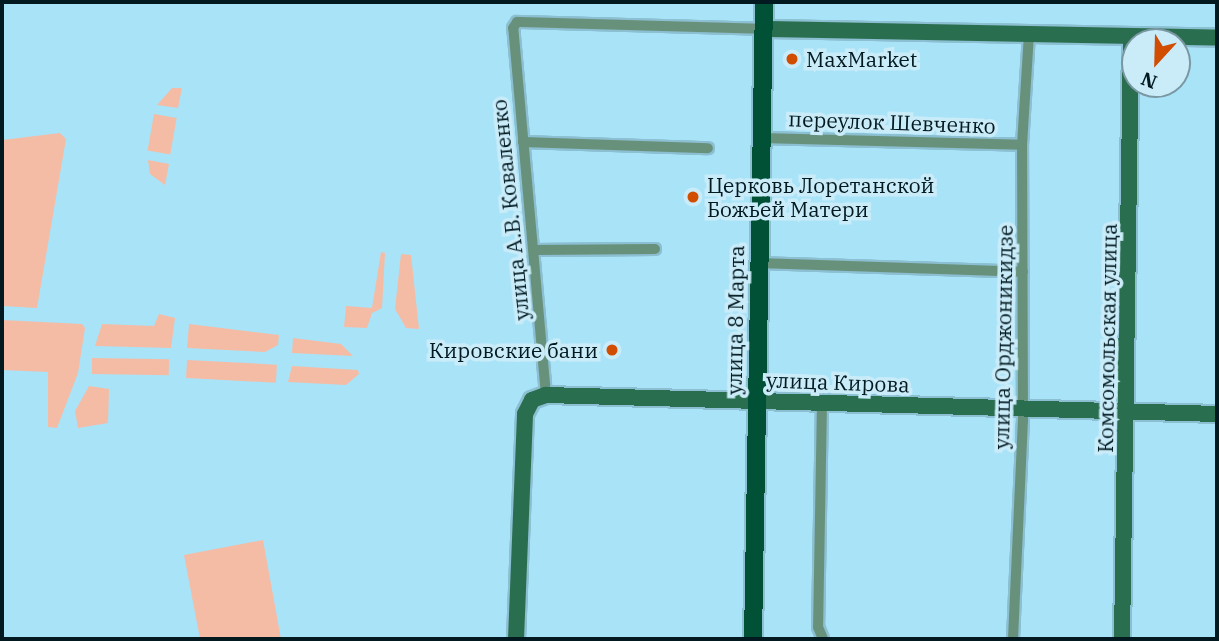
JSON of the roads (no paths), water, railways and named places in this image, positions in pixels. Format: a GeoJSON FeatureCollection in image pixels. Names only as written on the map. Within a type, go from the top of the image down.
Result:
{"type":"FeatureCollection","features":[{"type":"Feature","properties":{"kind":"main road","name":"улица 8 Марта"},"geometry":{"type":"LineString","coordinates":[[753,639],[764,2]]}},
{"type":"Feature","properties":{"kind":"main road"},"geometry":{"type":"LineString","coordinates":[[764,29],[1121,36]]}},
{"type":"Feature","properties":{"kind":"main road"},"geometry":{"type":"LineString","coordinates":[[1191,37],[1217,38]]}},
{"type":"Feature","properties":{"kind":"main road","name":"Комсомольская улица"},"geometry":{"type":"LineString","coordinates":[[1122,639],[1128,412],[1131,98]]}},
{"type":"Feature","properties":{"kind":"main road"},"geometry":{"type":"LineString","coordinates":[[516,639],[525,414],[532,400],[546,395]]}},
{"type":"Feature","properties":{"kind":"main road","name":"улица Кирова"},"geometry":{"type":"LineString","coordinates":[[546,395],[1217,414]]}},
{"type":"Feature","properties":{"kind":"street","name":"улица А.В. Коваленко"},"geometry":{"type":"LineString","coordinates":[[546,395],[514,58],[517,22],[764,29]]}},
{"type":"Feature","properties":{"kind":"street","name":"улица Орджоникидзе"},"geometry":{"type":"LineString","coordinates":[[1013,639],[1023,408],[1022,145],[1029,35]]}},
{"type":"Feature","properties":{"kind":"street","name":"переулок Шевченко"},"geometry":{"type":"LineString","coordinates":[[761,138],[1022,145]]}},
{"type":"Feature","properties":{"kind":"street"},"geometry":{"type":"LineString","coordinates":[[523,142],[708,148]]}},
{"type":"Feature","properties":{"kind":"street"},"geometry":{"type":"LineString","coordinates":[[534,250],[655,249]]}},
{"type":"Feature","properties":{"kind":"street"},"geometry":{"type":"LineString","coordinates":[[758,263],[1023,272]]}},
{"type":"Feature","properties":{"kind":"street"},"geometry":{"type":"LineString","coordinates":[[822,402],[818,626],[823,639]]}},
{"type":"Feature","properties":{"kind":"place","name":"MaxMarket"},"geometry":{"type":"Point","coordinates":[792,59]}},
{"type":"Feature","properties":{"kind":"place","name":"Церковь Лоретанской Божьей Матери"},"geometry":{"type":"Point","coordinates":[693,197]}},
{"type":"Feature","properties":{"kind":"place","name":"Кировские бани"},"geometry":{"type":"Point","coordinates":[612,350]}}]}
